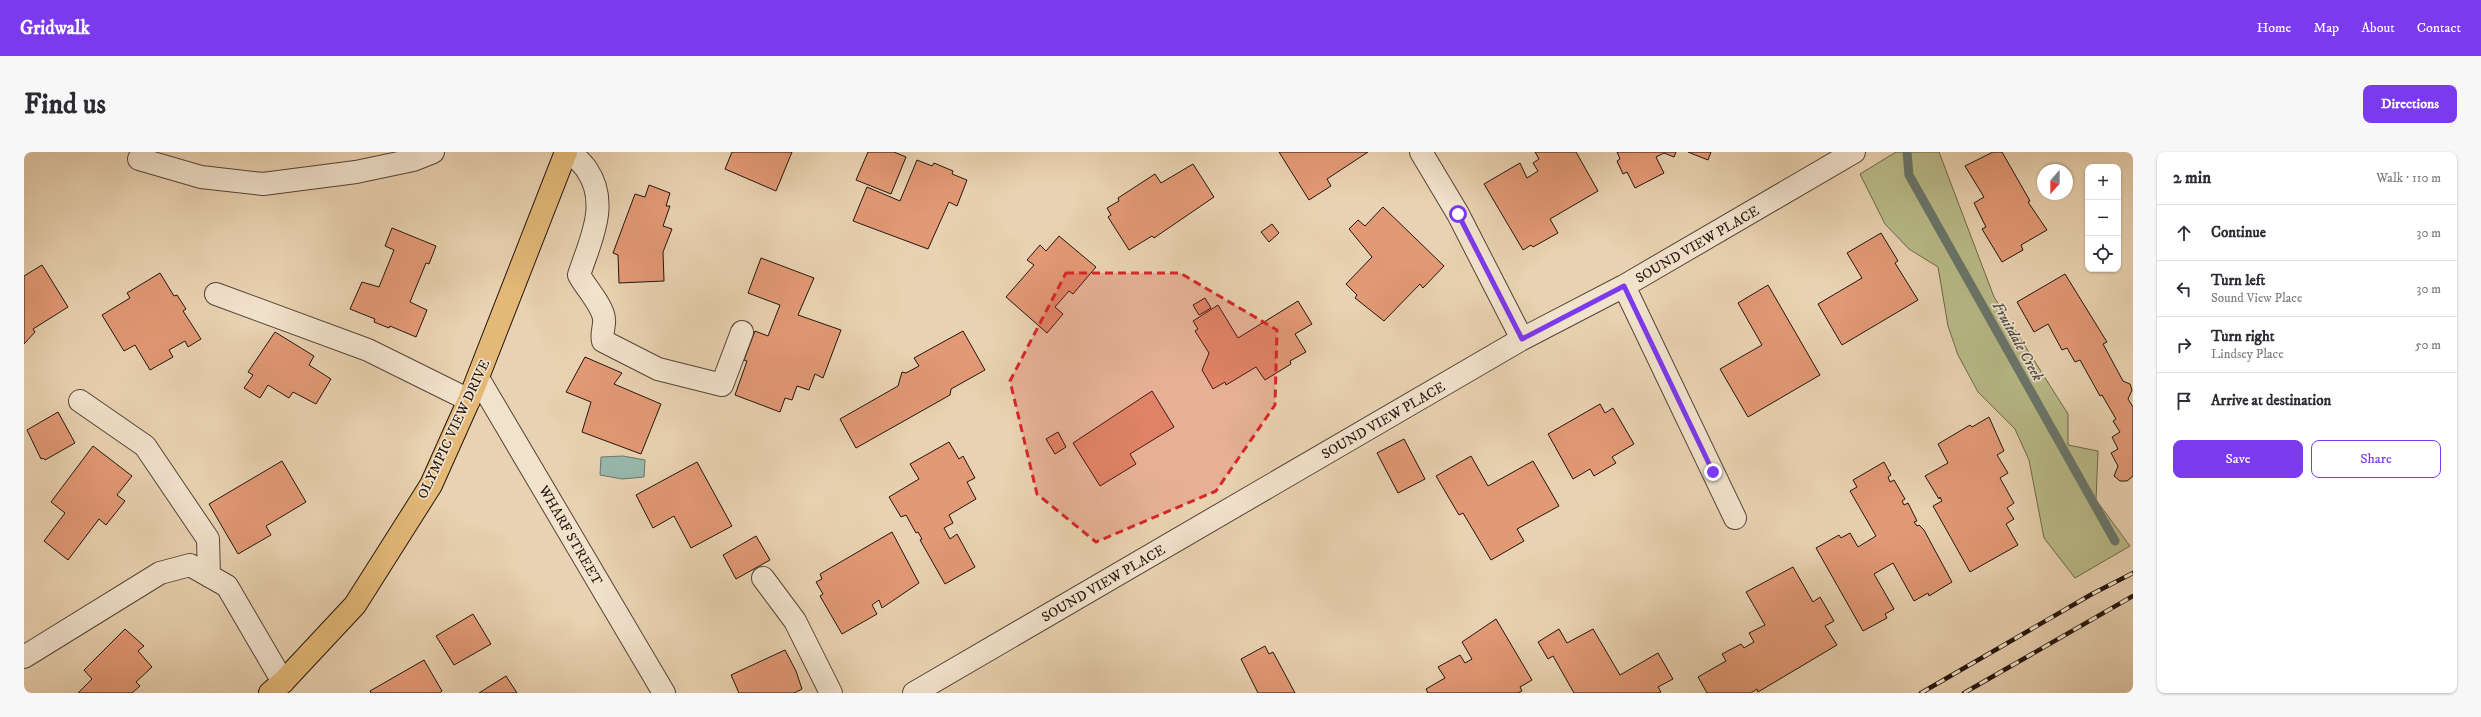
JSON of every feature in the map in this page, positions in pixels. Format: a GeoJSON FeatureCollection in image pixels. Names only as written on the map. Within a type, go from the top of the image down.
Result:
{"type":"FeatureCollection","features":[{"type":"Feature","properties":{"kind":"main road","name":"OLYMPIC VIEW DRIVE"},"geometry":{"type":"LineString","coordinates":[[277,688],[355,605],[431,485],[478,378],[566,152]]}},
{"type":"Feature","properties":{"kind":"street"},"geometry":{"type":"LineString","coordinates":[[139,159],[201,177],[263,184],[356,172],[413,160],[433,152]]}},
{"type":"Feature","properties":{"kind":"street"},"geometry":{"type":"LineString","coordinates":[[570,152],[587,170],[598,193],[597,217],[579,275],[589,293],[599,303],[604,319],[603,340],[658,369],[722,385],[742,332]]}},
{"type":"Feature","properties":{"kind":"street"},"geometry":{"type":"LineString","coordinates":[[1421,152],[1458,214],[1522,339]]}},
{"type":"Feature","properties":{"kind":"street","name":"SOUND VIEW PLACE"},"geometry":{"type":"LineString","coordinates":[[914,693],[1522,339],[1624,286],[1854,152]]}},
{"type":"Feature","properties":{"kind":"street"},"geometry":{"type":"LineString","coordinates":[[1624,286],[1735,518]]}},
{"type":"Feature","properties":{"kind":"street"},"geometry":{"type":"LineString","coordinates":[[216,294],[368,350],[469,400]]}},
{"type":"Feature","properties":{"kind":"street","name":"WHARF STREET"},"geometry":{"type":"LineString","coordinates":[[478,378],[664,693]]}},
{"type":"Feature","properties":{"kind":"street"},"geometry":{"type":"LineString","coordinates":[[80,401],[145,446],[208,539],[209,576]]}},
{"type":"Feature","properties":{"kind":"street"},"geometry":{"type":"LineString","coordinates":[[24,657],[160,573],[190,565],[227,586],[277,688]]}},
{"type":"Feature","properties":{"kind":"street"},"geometry":{"type":"LineString","coordinates":[[763,578],[795,621],[831,693]]}},
{"type":"Feature","properties":{"kind":"highlighted area"},"geometry":{"type":"Polygon","coordinates":[[[1066,273],[1180,273],[1277,330],[1275,405],[1216,491],[1096,542],[1037,494],[1010,381],[1066,273]]]}},
{"type":"Feature","properties":{"kind":"green space"},"geometry":{"type":"Polygon","coordinates":[[[1896,152],[1939,152],[1994,297],[2068,414],[2068,445],[2098,451],[2096,500],[2130,546],[2075,578],[2044,538],[2029,460],[2015,429],[1978,392],[1958,355],[1948,326],[1938,267],[1909,249],[1885,224],[1860,174],[1896,152]]]}},
{"type":"Feature","properties":{"kind":"water"},"geometry":{"type":"Polygon","coordinates":[[[623,456],[645,460],[644,477],[622,479],[600,475],[601,457],[623,456]]]}},
{"type":"Feature","properties":{"kind":"building"},"geometry":{"type":"Polygon","coordinates":[[[732,152],[792,152],[776,191],[725,169],[732,152]]]}},
{"type":"Feature","properties":{"kind":"building"},"geometry":{"type":"Polygon","coordinates":[[[868,152],[894,152],[906,157],[891,194],[856,180],[868,152]]]}},
{"type":"Feature","properties":{"kind":"building"},"geometry":{"type":"Polygon","coordinates":[[[1279,152],[1368,152],[1327,179],[1331,186],[1309,200],[1279,152]]]}},
{"type":"Feature","properties":{"kind":"building"},"geometry":{"type":"Polygon","coordinates":[[[1535,152],[1576,152],[1598,191],[1550,219],[1558,233],[1533,247],[1531,245],[1523,250],[1484,184],[1520,163],[1527,178],[1538,171],[1533,163],[1539,159],[1535,152]]]}},
{"type":"Feature","properties":{"kind":"building"},"geometry":{"type":"Polygon","coordinates":[[[1617,152],[1676,152],[1674,157],[1664,153],[1656,157],[1664,173],[1635,188],[1627,172],[1623,174],[1617,161],[1620,159],[1617,152]]]}},
{"type":"Feature","properties":{"kind":"building"},"geometry":{"type":"Polygon","coordinates":[[[1688,152],[1711,152],[1708,160],[1688,152]]]}},
{"type":"Feature","properties":{"kind":"building"},"geometry":{"type":"Polygon","coordinates":[[[1993,152],[2002,152],[2030,201],[2028,202],[2047,230],[2021,245],[2023,250],[2002,262],[1982,229],[1986,227],[1974,203],[1984,197],[1965,166],[1993,152]]]}},
{"type":"Feature","properties":{"kind":"building"},"geometry":{"type":"Polygon","coordinates":[[[917,160],[932,166],[934,163],[953,171],[952,174],[967,180],[957,206],[949,202],[928,249],[853,221],[867,187],[900,201],[917,160]]]}},
{"type":"Feature","properties":{"kind":"building"},"geometry":{"type":"Polygon","coordinates":[[[1193,164],[1214,197],[1154,238],[1152,236],[1129,250],[1108,217],[1111,215],[1107,208],[1119,201],[1118,198],[1155,174],[1161,183],[1193,164]]]}},
{"type":"Feature","properties":{"kind":"building"},"geometry":{"type":"Polygon","coordinates":[[[649,185],[670,193],[666,206],[670,206],[663,226],[672,229],[663,252],[664,281],[619,283],[618,255],[613,253],[635,194],[645,197],[649,185]]]}},
{"type":"Feature","properties":{"kind":"building"},"geometry":{"type":"Polygon","coordinates":[[[1383,207],[1444,266],[1423,288],[1420,284],[1384,321],[1355,298],[1357,295],[1346,284],[1372,257],[1349,229],[1358,220],[1365,226],[1383,207]]]}},
{"type":"Feature","properties":{"kind":"building"},"geometry":{"type":"Polygon","coordinates":[[[1272,224],[1279,233],[1269,242],[1261,232],[1272,224]]]}},
{"type":"Feature","properties":{"kind":"building"},"geometry":{"type":"Polygon","coordinates":[[[392,228],[436,246],[429,264],[426,263],[410,302],[427,310],[416,337],[390,326],[389,328],[374,322],[375,319],[350,309],[362,282],[379,287],[394,250],[385,246],[392,228]]]}},
{"type":"Feature","properties":{"kind":"building"},"geometry":{"type":"Polygon","coordinates":[[[1881,233],[1898,261],[1895,263],[1918,300],[1842,345],[1818,304],[1862,278],[1847,253],[1881,233]]]}},
{"type":"Feature","properties":{"kind":"building"},"geometry":{"type":"Polygon","coordinates":[[[1059,236],[1096,267],[1073,294],[1069,291],[1055,307],[1063,314],[1047,333],[1006,297],[1034,265],[1027,260],[1040,245],[1046,251],[1059,236]]]}},
{"type":"Feature","properties":{"kind":"building"},"geometry":{"type":"Polygon","coordinates":[[[761,258],[814,278],[798,315],[841,330],[823,378],[815,374],[809,390],[797,386],[792,400],[785,398],[780,412],[735,395],[747,361],[744,360],[755,331],[768,336],[780,305],[748,293],[761,258]]]}},
{"type":"Feature","properties":{"kind":"building"},"geometry":{"type":"Polygon","coordinates":[[[42,265],[68,307],[33,329],[35,332],[24,344],[24,276],[42,265]]]}},
{"type":"Feature","properties":{"kind":"building"},"geometry":{"type":"Polygon","coordinates":[[[160,273],[174,296],[177,295],[186,309],[183,311],[201,339],[188,347],[185,341],[169,350],[173,357],[150,370],[135,345],[124,351],[102,315],[130,298],[127,293],[160,273]]]}},
{"type":"Feature","properties":{"kind":"building"},"geometry":{"type":"Polygon","coordinates":[[[2065,274],[2107,342],[2103,344],[2123,381],[2130,384],[2132,390],[2128,399],[2133,407],[2133,476],[2127,481],[2120,481],[2114,476],[2118,466],[2111,453],[2118,449],[2112,437],[2120,432],[2113,421],[2116,419],[2102,395],[2100,396],[2080,360],[2075,362],[2067,348],[2062,350],[2048,324],[2034,332],[2017,302],[2065,274]]]}},
{"type":"Feature","properties":{"kind":"building"},"geometry":{"type":"Polygon","coordinates":[[[1768,285],[1820,375],[1748,417],[1720,369],[1762,345],[1738,303],[1768,285]]]}},
{"type":"Feature","properties":{"kind":"building"},"geometry":{"type":"Polygon","coordinates":[[[1205,298],[1211,308],[1199,315],[1193,305],[1205,298]]]}},
{"type":"Feature","properties":{"kind":"building"},"geometry":{"type":"Polygon","coordinates":[[[1298,301],[1312,324],[1295,334],[1306,352],[1290,361],[1291,364],[1265,380],[1256,367],[1226,385],[1225,382],[1213,389],[1202,370],[1209,353],[1195,331],[1198,329],[1193,321],[1218,305],[1238,338],[1298,301]]]}},
{"type":"Feature","properties":{"kind":"building"},"geometry":{"type":"Polygon","coordinates":[[[963,331],[985,370],[951,389],[950,395],[856,448],[840,419],[898,386],[902,372],[906,373],[919,366],[914,358],[963,331]]]}},
{"type":"Feature","properties":{"kind":"building"},"geometry":{"type":"Polygon","coordinates":[[[275,332],[314,356],[309,365],[331,379],[316,404],[293,392],[289,398],[268,385],[260,398],[244,388],[253,375],[248,372],[275,332]]]}},
{"type":"Feature","properties":{"kind":"building"},"geometry":{"type":"Polygon","coordinates":[[[585,357],[622,373],[614,384],[661,404],[641,454],[582,432],[591,402],[566,392],[585,357]]]}},
{"type":"Feature","properties":{"kind":"building"},"geometry":{"type":"Polygon","coordinates":[[[1152,391],[1174,427],[1130,454],[1136,464],[1100,486],[1073,443],[1152,391]]]}},
{"type":"Feature","properties":{"kind":"building"},"geometry":{"type":"Polygon","coordinates":[[[1600,404],[1605,413],[1613,408],[1634,444],[1612,457],[1616,463],[1594,476],[1590,469],[1573,479],[1548,434],[1600,404]]]}},
{"type":"Feature","properties":{"kind":"building"},"geometry":{"type":"Polygon","coordinates":[[[58,412],[75,443],[45,460],[43,458],[41,459],[27,430],[58,412]]]}},
{"type":"Feature","properties":{"kind":"building"},"geometry":{"type":"Polygon","coordinates":[[[1989,417],[2004,451],[1997,455],[2008,473],[2000,478],[2014,503],[2007,508],[2014,519],[2006,524],[2018,545],[1970,572],[1933,506],[1942,501],[1940,497],[1939,499],[1925,476],[1948,463],[1938,444],[1970,425],[1972,427],[1989,417]]]}},
{"type":"Feature","properties":{"kind":"building"},"geometry":{"type":"Polygon","coordinates":[[[1058,432],[1066,447],[1055,454],[1046,439],[1058,432]]]}},
{"type":"Feature","properties":{"kind":"building"},"geometry":{"type":"Polygon","coordinates":[[[1404,439],[1425,479],[1398,493],[1377,453],[1404,439]]]}},
{"type":"Feature","properties":{"kind":"building"},"geometry":{"type":"Polygon","coordinates":[[[949,442],[959,459],[963,456],[975,478],[967,482],[976,499],[949,515],[953,523],[944,528],[950,539],[957,534],[975,567],[945,584],[920,540],[922,539],[918,532],[916,533],[906,515],[901,517],[889,497],[919,479],[910,464],[949,442]]]}},
{"type":"Feature","properties":{"kind":"building"},"geometry":{"type":"Polygon","coordinates":[[[93,446],[132,476],[117,495],[125,501],[106,525],[99,519],[68,560],[44,541],[65,513],[51,502],[93,446]]]}},
{"type":"Feature","properties":{"kind":"building"},"geometry":{"type":"Polygon","coordinates":[[[1471,456],[1488,486],[1533,461],[1559,506],[1517,529],[1524,541],[1491,560],[1463,513],[1459,515],[1436,476],[1471,456]]]}},
{"type":"Feature","properties":{"kind":"building"},"geometry":{"type":"Polygon","coordinates":[[[282,461],[306,502],[266,526],[271,535],[238,554],[209,504],[282,461]]]}},
{"type":"Feature","properties":{"kind":"building"},"geometry":{"type":"Polygon","coordinates":[[[697,462],[732,526],[691,548],[674,516],[653,528],[636,495],[697,462]]]}},
{"type":"Feature","properties":{"kind":"building"},"geometry":{"type":"Polygon","coordinates":[[[1884,462],[1891,475],[1888,477],[1890,482],[1894,480],[1905,499],[1902,501],[1904,505],[1908,503],[1917,521],[1914,522],[1917,526],[1919,525],[1924,530],[1952,582],[1929,596],[1928,593],[1914,601],[1893,563],[1874,574],[1894,609],[1885,614],[1887,618],[1863,631],[1816,548],[1839,535],[1841,538],[1850,533],[1858,547],[1876,536],[1850,491],[1857,487],[1853,480],[1884,462]]]}},
{"type":"Feature","properties":{"kind":"building"},"geometry":{"type":"Polygon","coordinates":[[[892,532],[919,583],[882,608],[879,600],[872,605],[877,614],[842,634],[820,596],[823,594],[816,582],[822,579],[820,574],[892,532]]]}},
{"type":"Feature","properties":{"kind":"building"},"geometry":{"type":"Polygon","coordinates":[[[756,536],[770,560],[736,579],[723,555],[756,536]]]}},
{"type":"Feature","properties":{"kind":"building"},"geometry":{"type":"Polygon","coordinates":[[[1793,567],[1813,602],[1820,597],[1834,621],[1825,626],[1837,645],[1758,692],[1757,689],[1751,693],[1707,693],[1698,677],[1726,661],[1722,654],[1741,644],[1744,648],[1754,642],[1749,633],[1765,625],[1746,592],[1793,567]]]}},
{"type":"Feature","properties":{"kind":"building"},"geometry":{"type":"Polygon","coordinates":[[[473,614],[491,644],[454,665],[436,636],[473,614]]]}},
{"type":"Feature","properties":{"kind":"building"},"geometry":{"type":"Polygon","coordinates":[[[1496,619],[1532,680],[1520,687],[1522,691],[1518,693],[1428,693],[1426,689],[1445,678],[1438,667],[1460,655],[1465,663],[1472,659],[1462,642],[1496,619]]]}},
{"type":"Feature","properties":{"kind":"building"},"geometry":{"type":"Polygon","coordinates":[[[125,629],[144,646],[138,651],[152,667],[136,682],[140,686],[132,693],[78,693],[92,679],[84,670],[125,629]]]}},
{"type":"Feature","properties":{"kind":"building"},"geometry":{"type":"Polygon","coordinates":[[[1559,629],[1567,643],[1593,629],[1620,675],[1658,653],[1673,679],[1658,687],[1661,692],[1658,693],[1574,693],[1553,656],[1548,659],[1538,642],[1559,629]]]}},
{"type":"Feature","properties":{"kind":"building"},"geometry":{"type":"Polygon","coordinates":[[[1265,646],[1269,654],[1273,652],[1295,693],[1258,693],[1241,659],[1265,646]]]}},
{"type":"Feature","properties":{"kind":"building"},"geometry":{"type":"Polygon","coordinates":[[[785,650],[796,671],[802,689],[794,693],[739,693],[731,675],[785,650]]]}},
{"type":"Feature","properties":{"kind":"building"},"geometry":{"type":"Polygon","coordinates":[[[424,660],[442,691],[440,693],[371,693],[370,691],[424,660]]]}},
{"type":"Feature","properties":{"kind":"building"},"geometry":{"type":"Polygon","coordinates":[[[506,676],[517,693],[479,693],[506,676]]]}},
{"type":"Feature","properties":{"kind":"waterway","name":"Fruitdale Creek"},"geometry":{"type":"LineString","coordinates":[[1907,152],[1909,175],[2115,541]]}},
{"type":"Feature","properties":{"kind":"railway"},"geometry":{"type":"LineString","coordinates":[[1921,693],[2092,594],[2133,573]]}},
{"type":"Feature","properties":{"kind":"railway"},"geometry":{"type":"LineString","coordinates":[[1964,693],[2133,596]]}},
{"type":"Feature","properties":{"kind":"route"},"geometry":{"type":"LineString","coordinates":[[1458,214],[1522,339],[1624,286],[1647,337],[1713,472]]}}]}
